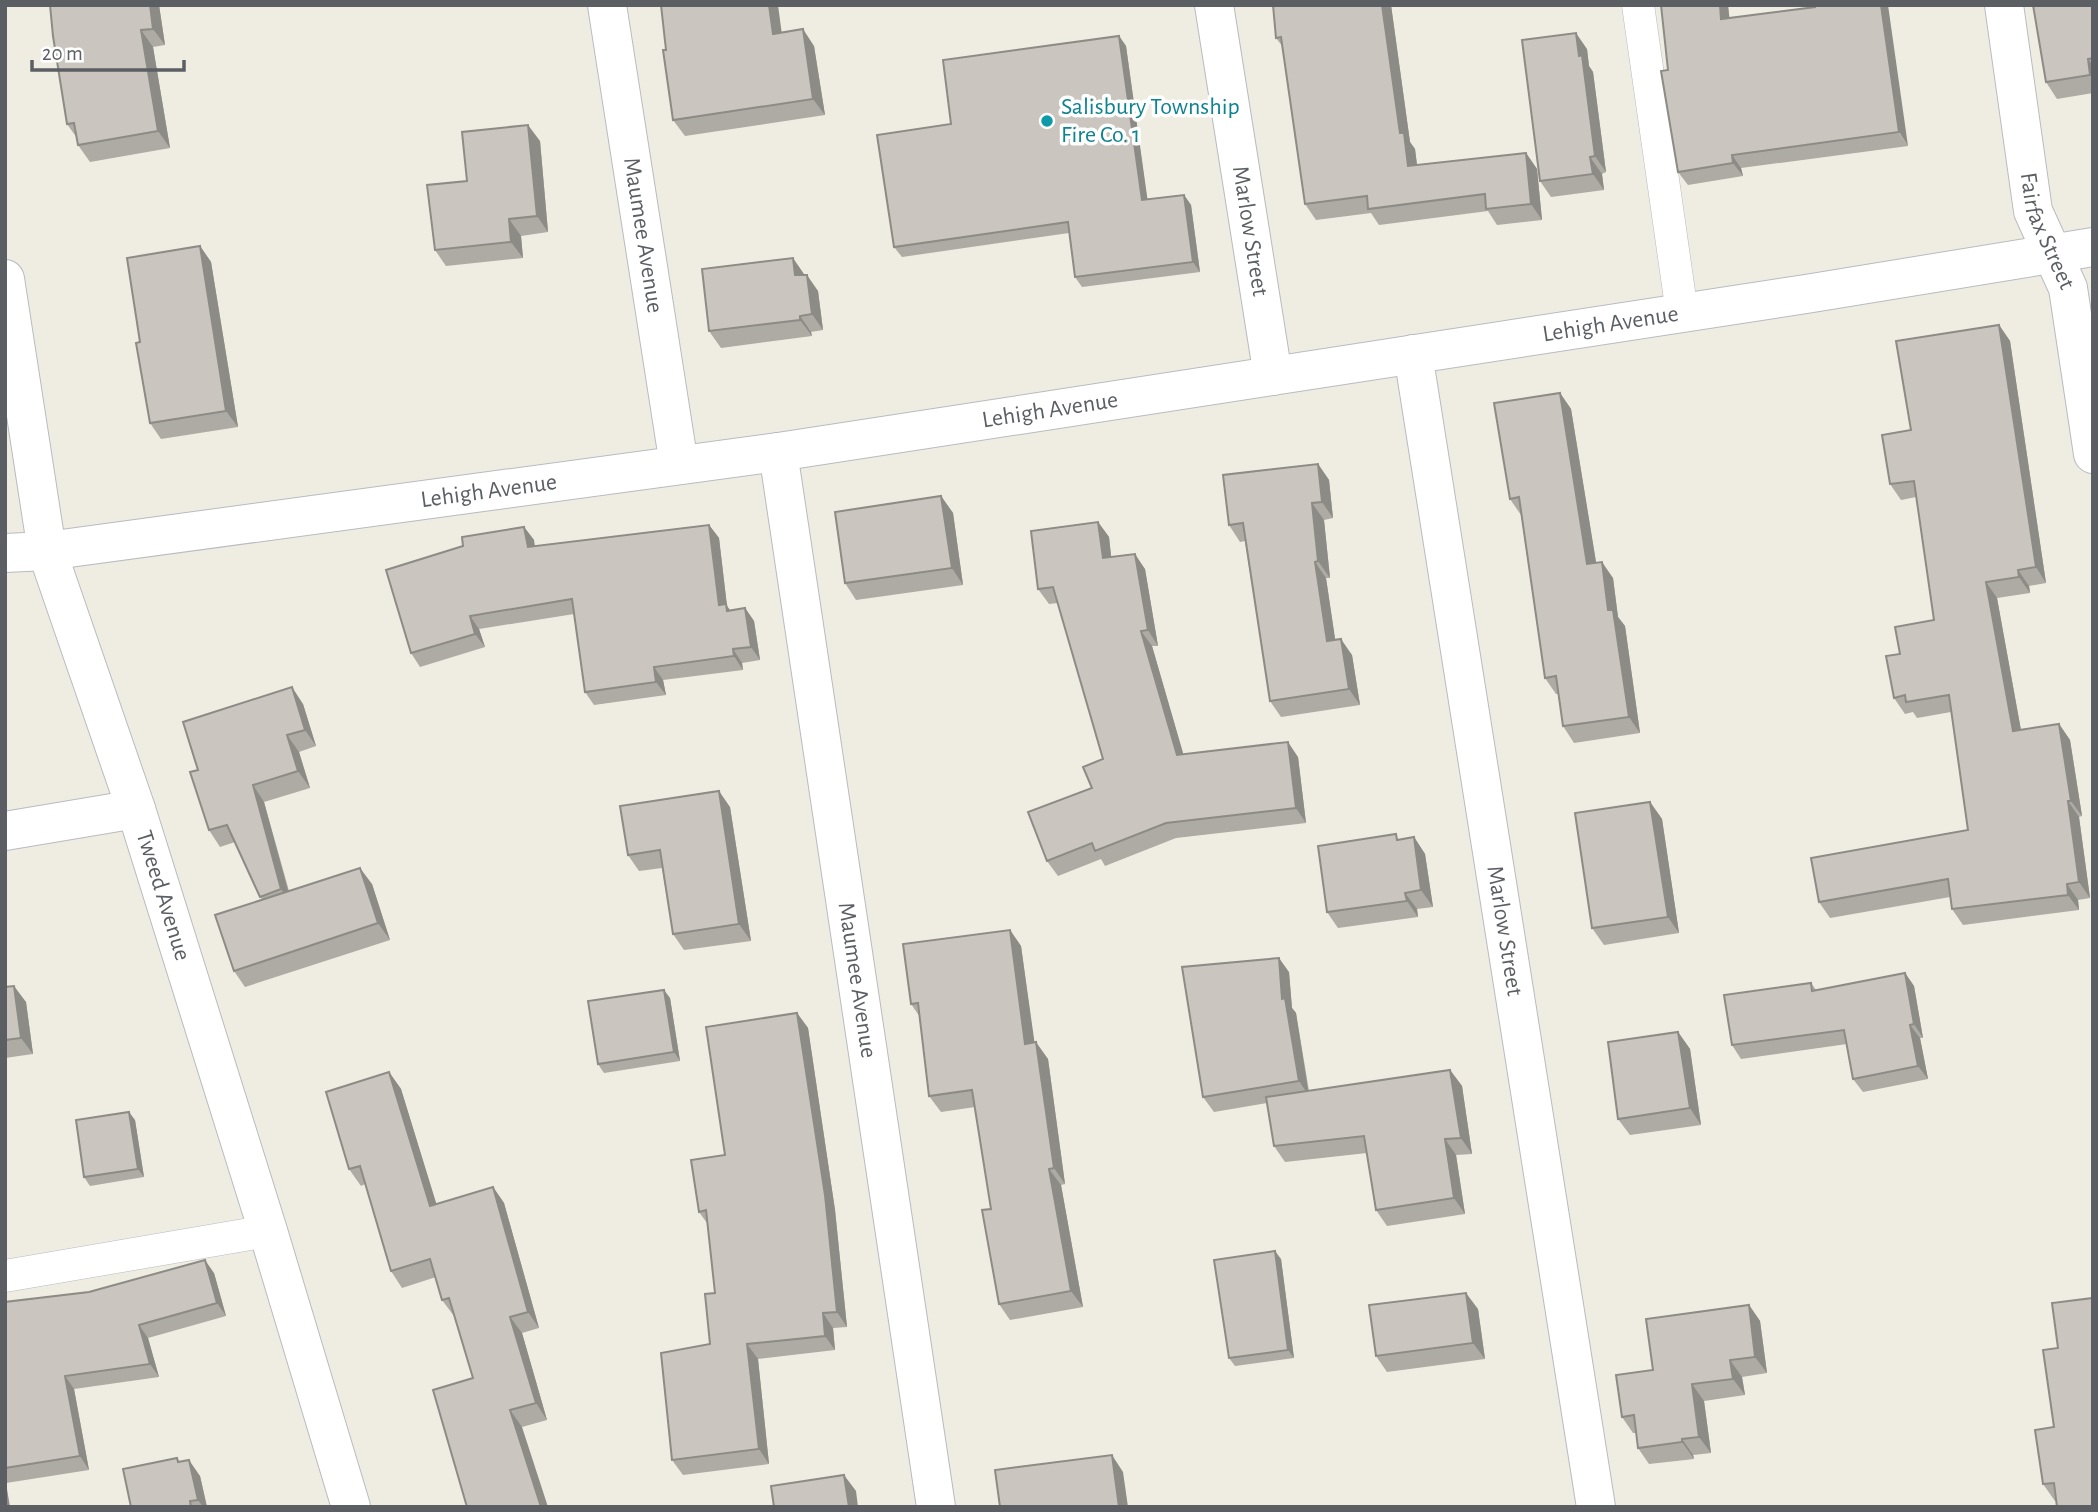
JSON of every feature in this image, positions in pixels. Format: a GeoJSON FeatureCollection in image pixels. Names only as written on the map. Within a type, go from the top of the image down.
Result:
{"type":"FeatureCollection","features":[{"type":"Feature","properties":{"kind":"street","name":"Maumee Avenue"},"geometry":{"type":"LineString","coordinates":[[607,5],[679,465]]}},
{"type":"Feature","properties":{"kind":"street","name":"Marlow Street"},"geometry":{"type":"LineString","coordinates":[[1214,5],[1272,376]]}},
{"type":"Feature","properties":{"kind":"street","name":"Fairfax Street"},"geometry":{"type":"LineString","coordinates":[[2004,5],[2033,211],[2068,288],[2093,454]]}},
{"type":"Feature","properties":{"kind":"street","name":"Lehigh Avenue"},"geometry":{"type":"LineString","coordinates":[[5,553],[47,551],[778,452],[2093,247]]}},
{"type":"Feature","properties":{"kind":"street","name":"Tweed Avenue"},"geometry":{"type":"LineString","coordinates":[[5,279],[47,551],[136,809],[351,1507]]}},
{"type":"Feature","properties":{"kind":"street","name":"Marlow Street"},"geometry":{"type":"LineString","coordinates":[[1413,354],[1596,1507]]}},
{"type":"Feature","properties":{"kind":"street","name":"Maumee Avenue"},"geometry":{"type":"LineString","coordinates":[[778,452],[936,1507]]}},
{"type":"Feature","properties":{"kind":"street"},"geometry":{"type":"LineString","coordinates":[[5,831],[136,809]]}},
{"type":"Feature","properties":{"kind":"lane"},"geometry":{"type":"LineString","coordinates":[[1638,5],[1682,313]]}},
{"type":"Feature","properties":{"kind":"lane"},"geometry":{"type":"LineString","coordinates":[[5,1276],[268,1231]]}},
{"type":"Feature","properties":{"kind":"building"},"geometry":{"type":"Polygon","coordinates":[[[50,5],[150,5],[153,29],[141,30],[158,131],[78,145],[74,123],[67,124],[50,5]]]}},
{"type":"Feature","properties":{"kind":"building"},"geometry":{"type":"Polygon","coordinates":[[[661,5],[769,5],[773,34],[803,29],[813,99],[673,120],[663,50],[666,50],[661,5]]]}},
{"type":"Feature","properties":{"kind":"building"},"geometry":{"type":"Polygon","coordinates":[[[1273,5],[1382,5],[1400,133],[1404,133],[1408,166],[1526,153],[1531,204],[1486,209],[1485,194],[1368,209],[1367,196],[1305,204],[1281,37],[1276,38],[1273,5]]]}},
{"type":"Feature","properties":{"kind":"building"},"geometry":{"type":"Polygon","coordinates":[[[1661,5],[1720,5],[1721,19],[1815,5],[1881,5],[1899,132],[1732,155],[1733,163],[1678,172],[1661,71],[1668,70],[1661,5]]]}},
{"type":"Feature","properties":{"kind":"building"},"geometry":{"type":"Polygon","coordinates":[[[2033,5],[2093,5],[2093,58],[2088,59],[2090,75],[2046,82],[2033,5]]]}},
{"type":"Feature","properties":{"kind":"building"},"geometry":{"type":"Polygon","coordinates":[[[1576,33],[1579,56],[1582,55],[1595,156],[1590,157],[1593,174],[1540,181],[1522,40],[1576,33]]]}},
{"type":"Feature","properties":{"kind":"building"},"geometry":{"type":"Polygon","coordinates":[[[1119,36],[1142,200],[1184,195],[1193,262],[1075,277],[1068,222],[894,247],[877,135],[951,124],[943,60],[1119,36]]]}},
{"type":"Feature","properties":{"kind":"building"},"geometry":{"type":"Polygon","coordinates":[[[528,125],[537,216],[509,219],[511,242],[435,250],[427,185],[467,181],[462,132],[528,125]]]}},
{"type":"Feature","properties":{"kind":"building"},"geometry":{"type":"Polygon","coordinates":[[[200,246],[226,411],[150,423],[136,343],[140,342],[127,258],[200,246]]]}},
{"type":"Feature","properties":{"kind":"building"},"geometry":{"type":"Polygon","coordinates":[[[793,258],[795,275],[807,275],[812,314],[800,316],[800,320],[709,331],[702,269],[793,258]]]}},
{"type":"Feature","properties":{"kind":"building"},"geometry":{"type":"Polygon","coordinates":[[[1999,325],[2036,567],[2018,570],[2019,577],[1986,582],[2013,731],[2059,724],[2071,801],[2068,801],[2079,882],[2067,884],[2068,895],[1952,909],[1948,879],[1819,902],[1811,858],[1968,830],[1949,695],[1906,702],[1905,695],[1894,698],[1886,656],[1900,654],[1895,627],[1934,620],[1914,481],[1890,484],[1882,435],[1911,430],[1896,341],[1999,325]]]}},
{"type":"Feature","properties":{"kind":"building"},"geometry":{"type":"Polygon","coordinates":[[[1560,393],[1587,564],[1602,562],[1608,610],[1613,610],[1629,717],[1563,726],[1556,676],[1545,678],[1519,497],[1510,499],[1494,403],[1560,393]]]}},
{"type":"Feature","properties":{"kind":"building"},"geometry":{"type":"Polygon","coordinates":[[[1318,464],[1322,502],[1312,503],[1318,561],[1315,562],[1327,641],[1341,639],[1349,689],[1270,701],[1243,523],[1229,525],[1223,475],[1318,464]]]}},
{"type":"Feature","properties":{"kind":"building"},"geometry":{"type":"Polygon","coordinates":[[[941,496],[952,568],[845,583],[835,512],[941,496]]]}},
{"type":"Feature","properties":{"kind":"building"},"geometry":{"type":"Polygon","coordinates":[[[1098,522],[1103,558],[1135,554],[1148,630],[1141,631],[1177,755],[1288,742],[1296,808],[1166,823],[1095,851],[1092,843],[1047,861],[1028,812],[1092,788],[1083,767],[1103,759],[1053,587],[1038,589],[1031,531],[1098,522]]]}},
{"type":"Feature","properties":{"kind":"building"},"geometry":{"type":"Polygon","coordinates":[[[709,525],[719,605],[726,604],[727,611],[745,608],[751,647],[733,649],[734,656],[654,667],[656,682],[585,692],[572,599],[470,616],[475,634],[411,653],[386,570],[463,546],[462,537],[524,527],[528,547],[709,525]]]}},
{"type":"Feature","properties":{"kind":"building"},"geometry":{"type":"Polygon","coordinates":[[[292,687],[305,730],[287,735],[298,771],[253,785],[281,889],[260,897],[227,825],[209,830],[190,772],[198,770],[183,722],[292,687]]]}},
{"type":"Feature","properties":{"kind":"building"},"geometry":{"type":"Polygon","coordinates":[[[719,791],[739,924],[673,934],[660,850],[628,855],[620,806],[719,791]]]}},
{"type":"Feature","properties":{"kind":"building"},"geometry":{"type":"Polygon","coordinates":[[[1650,802],[1668,917],[1592,928],[1575,813],[1650,802]]]}},
{"type":"Feature","properties":{"kind":"building"},"geometry":{"type":"Polygon","coordinates":[[[1396,834],[1397,840],[1414,837],[1421,890],[1405,893],[1407,901],[1327,912],[1318,846],[1396,834]]]}},
{"type":"Feature","properties":{"kind":"building"},"geometry":{"type":"Polygon","coordinates":[[[360,868],[378,923],[234,971],[215,915],[360,868]]]}},
{"type":"Feature","properties":{"kind":"building"},"geometry":{"type":"Polygon","coordinates":[[[1010,930],[1025,1044],[1036,1042],[1054,1168],[1049,1169],[1071,1291],[999,1304],[982,1210],[991,1209],[972,1090],[929,1096],[918,1003],[911,1004],[903,944],[1010,930]]]}},
{"type":"Feature","properties":{"kind":"building"},"geometry":{"type":"Polygon","coordinates":[[[1279,958],[1282,999],[1285,998],[1299,1081],[1203,1097],[1182,967],[1279,958]]]}},
{"type":"Feature","properties":{"kind":"building"},"geometry":{"type":"Polygon","coordinates":[[[1905,973],[1914,1024],[1910,1025],[1918,1066],[1853,1079],[1844,1030],[1732,1045],[1724,995],[1811,983],[1812,991],[1905,973]]]}},
{"type":"Feature","properties":{"kind":"building"},"geometry":{"type":"Polygon","coordinates":[[[14,986],[21,1038],[5,1040],[5,987],[14,986]]]}},
{"type":"Feature","properties":{"kind":"building"},"geometry":{"type":"Polygon","coordinates":[[[664,990],[674,1052],[598,1064],[588,1001],[664,990]]]}},
{"type":"Feature","properties":{"kind":"building"},"geometry":{"type":"Polygon","coordinates":[[[797,1013],[825,1195],[837,1312],[823,1313],[825,1336],[747,1344],[759,1449],[672,1460],[661,1353],[710,1344],[705,1294],[715,1293],[706,1210],[699,1212],[691,1160],[725,1155],[706,1027],[797,1013]]]}},
{"type":"Feature","properties":{"kind":"building"},"geometry":{"type":"Polygon","coordinates":[[[1678,1032],[1690,1108],[1618,1119],[1608,1042],[1678,1032]]]}},
{"type":"Feature","properties":{"kind":"building"},"geometry":{"type":"Polygon","coordinates":[[[1450,1070],[1461,1138],[1445,1139],[1454,1198],[1376,1210],[1364,1136],[1274,1146],[1266,1097],[1450,1070]]]}},
{"type":"Feature","properties":{"kind":"building"},"geometry":{"type":"Polygon","coordinates":[[[389,1072],[430,1206],[493,1187],[528,1312],[510,1317],[536,1403],[510,1410],[541,1507],[467,1507],[433,1390],[473,1378],[449,1298],[442,1300],[430,1259],[391,1271],[360,1166],[349,1169],[326,1092],[389,1072]]]}},
{"type":"Feature","properties":{"kind":"building"},"geometry":{"type":"Polygon","coordinates":[[[129,1112],[138,1169],[84,1177],[76,1120],[129,1112]]]}},
{"type":"Feature","properties":{"kind":"building"},"geometry":{"type":"Polygon","coordinates":[[[1275,1251],[1288,1350],[1229,1358],[1214,1260],[1275,1251]]]}},
{"type":"Feature","properties":{"kind":"building"},"geometry":{"type":"Polygon","coordinates":[[[205,1260],[217,1303],[139,1325],[150,1364],[65,1376],[80,1456],[5,1468],[5,1302],[89,1292],[205,1260]]]}},
{"type":"Feature","properties":{"kind":"building"},"geometry":{"type":"Polygon","coordinates":[[[1466,1293],[1473,1343],[1376,1356],[1369,1305],[1466,1293]]]}},
{"type":"Feature","properties":{"kind":"building"},"geometry":{"type":"Polygon","coordinates":[[[2093,1298],[2093,1507],[2057,1507],[2054,1483],[2043,1484],[2035,1430],[2054,1427],[2043,1350],[2058,1348],[2052,1303],[2093,1298]]]}},
{"type":"Feature","properties":{"kind":"building"},"geometry":{"type":"Polygon","coordinates":[[[1749,1305],[1755,1357],[1730,1360],[1733,1379],[1692,1384],[1699,1437],[1638,1448],[1634,1415],[1622,1417],[1616,1375],[1653,1370],[1646,1319],[1749,1305]]]}},
{"type":"Feature","properties":{"kind":"building"},"geometry":{"type":"Polygon","coordinates":[[[1112,1455],[1119,1507],[1000,1507],[995,1470],[1112,1455]]]}},
{"type":"Feature","properties":{"kind":"building"},"geometry":{"type":"Polygon","coordinates":[[[177,1458],[178,1462],[189,1460],[198,1500],[190,1501],[191,1507],[131,1507],[123,1469],[177,1458]]]}},
{"type":"Feature","properties":{"kind":"building"},"geometry":{"type":"Polygon","coordinates":[[[844,1475],[849,1507],[774,1507],[771,1486],[844,1475]]]}},
{"type":"Feature","properties":{"kind":"place","name":"Salisbury Township Fire Co. 1"},"geometry":{"type":"Point","coordinates":[1047,121]}}]}
